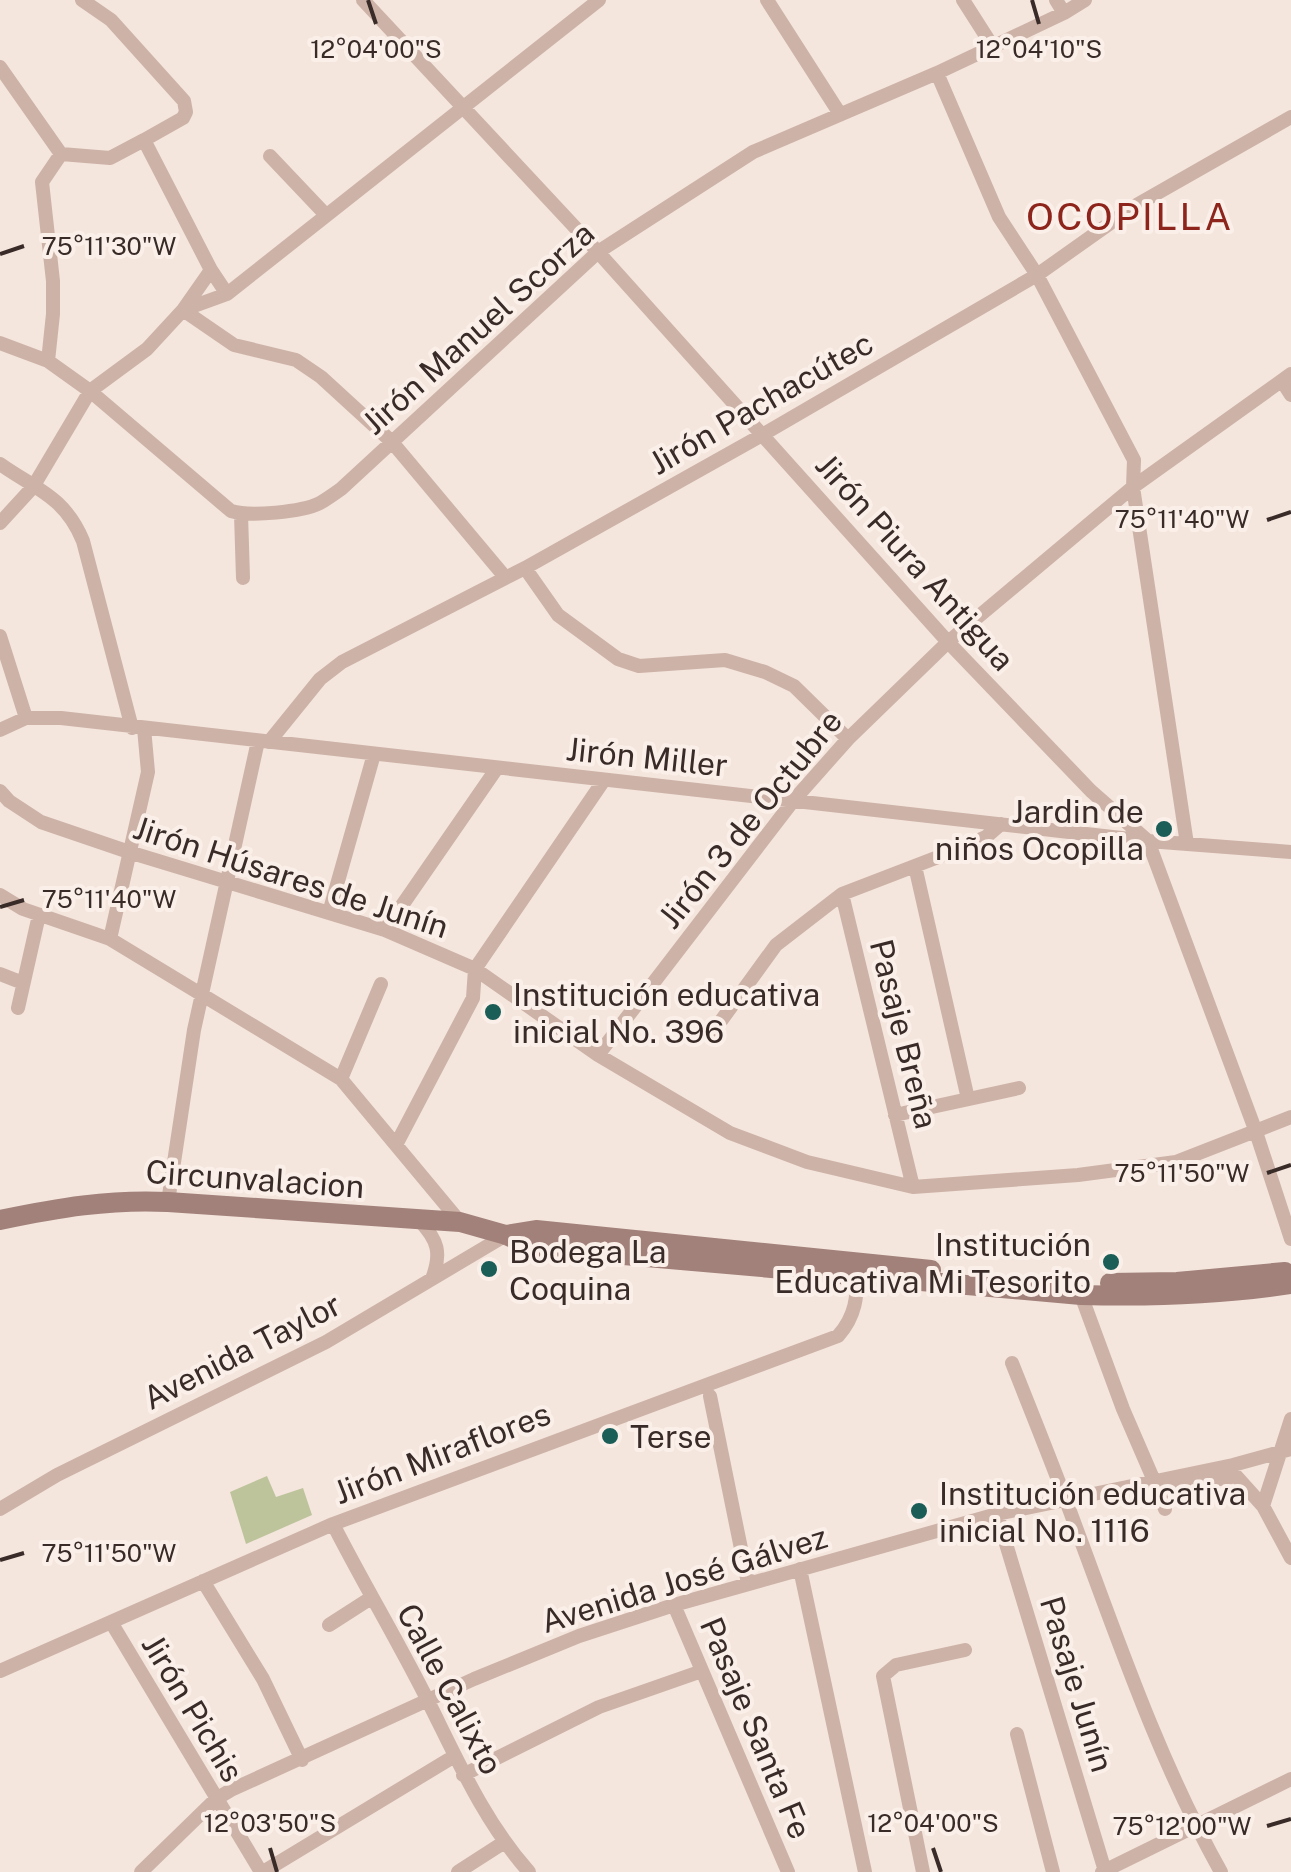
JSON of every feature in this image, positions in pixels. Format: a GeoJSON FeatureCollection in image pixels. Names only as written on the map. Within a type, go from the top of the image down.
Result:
{"type":"FeatureCollection","features":[{"type":"Feature","properties":{"kind":"street"},"geometry":{"type":"LineString","coordinates":[[60,154],[110,158],[183,118],[186,112],[184,102],[111,20],[82,0]]}},
{"type":"Feature","properties":{"kind":"street","name":"Jirón Piura Antigua"},"geometry":{"type":"LineString","coordinates":[[363,0],[598,252],[948,642],[1091,791],[1148,841],[1256,1132],[1291,1240]]}},
{"type":"Feature","properties":{"kind":"street"},"geometry":{"type":"LineString","coordinates":[[183,310],[227,294],[599,0]]}},
{"type":"Feature","properties":{"kind":"street"},"geometry":{"type":"LineString","coordinates":[[768,0],[840,114]]}},
{"type":"Feature","properties":{"kind":"street"},"geometry":{"type":"LineString","coordinates":[[963,0],[993,47]]}},
{"type":"Feature","properties":{"kind":"street","name":"Jirón Manuel Scorza"},"geometry":{"type":"LineString","coordinates":[[241,514],[299,510],[319,504],[341,489],[598,252],[753,152],[993,47],[1060,7],[1085,0]]}},
{"type":"Feature","properties":{"kind":"street"},"geometry":{"type":"LineString","coordinates":[[0,67],[60,154]]}},
{"type":"Feature","properties":{"kind":"street"},"geometry":{"type":"LineString","coordinates":[[938,72],[999,217],[1037,275],[1134,460],[1134,487],[1188,844]]}},
{"type":"Feature","properties":{"kind":"street","name":"Jirón Pachacútec"},"geometry":{"type":"LineString","coordinates":[[263,742],[320,679],[342,662],[525,568],[762,435],[1037,275],[1133,208],[1291,117]]}},
{"type":"Feature","properties":{"kind":"street"},"geometry":{"type":"LineString","coordinates":[[144,140],[210,270],[227,294]]}},
{"type":"Feature","properties":{"kind":"street"},"geometry":{"type":"LineString","coordinates":[[48,361],[53,281],[42,182],[60,154]]}},
{"type":"Feature","properties":{"kind":"street"},"geometry":{"type":"LineString","coordinates":[[270,156],[326,214]]}},
{"type":"Feature","properties":{"kind":"street"},"geometry":{"type":"LineString","coordinates":[[0,523],[33,487],[90,391],[147,349],[183,310],[210,270]]}},
{"type":"Feature","properties":{"kind":"street"},"geometry":{"type":"LineString","coordinates":[[183,310],[234,345],[296,360],[358,409],[392,442],[505,577]]}},
{"type":"Feature","properties":{"kind":"street"},"geometry":{"type":"LineString","coordinates":[[0,343],[48,361],[90,391],[222,506],[241,514],[242,578]]}},
{"type":"Feature","properties":{"kind":"street","name":"Jirón 3 de Octubre"},"geometry":{"type":"LineString","coordinates":[[598,1055],[794,801],[848,739],[948,642],[1134,487],[1288,384]]}},
{"type":"Feature","properties":{"kind":"street"},"geometry":{"type":"LineString","coordinates":[[0,464],[66,510],[83,541],[138,728],[148,772],[110,939]]}},
{"type":"Feature","properties":{"kind":"street"},"geometry":{"type":"LineString","coordinates":[[525,568],[558,616],[618,659],[639,666],[725,660],[765,672],[794,686],[848,739]]}},
{"type":"Feature","properties":{"kind":"street"},"geometry":{"type":"LineString","coordinates":[[0,636],[26,718]]}},
{"type":"Feature","properties":{"kind":"street","name":"Jirón Miller"},"geometry":{"type":"LineString","coordinates":[[0,730],[26,718],[61,718],[1148,841],[1291,852]]}},
{"type":"Feature","properties":{"kind":"street"},"geometry":{"type":"LineString","coordinates":[[168,1202],[201,996],[263,742]]}},
{"type":"Feature","properties":{"kind":"street"},"geometry":{"type":"LineString","coordinates":[[329,913],[374,754]]}},
{"type":"Feature","properties":{"kind":"street"},"geometry":{"type":"LineString","coordinates":[[385,930],[497,768]]}},
{"type":"Feature","properties":{"kind":"street"},"geometry":{"type":"LineString","coordinates":[[397,1143],[473,998],[475,969],[604,780]]}},
{"type":"Feature","properties":{"kind":"street","name":"Jirón Húsares de Junín"},"geometry":{"type":"LineString","coordinates":[[0,791],[42,822],[385,930],[475,969],[598,1055],[730,1133],[807,1162],[913,1187],[1078,1175],[1176,1162],[1291,1117]]}},
{"type":"Feature","properties":{"kind":"street"},"geometry":{"type":"LineString","coordinates":[[710,1036],[776,944],[842,894],[986,837],[1002,824]]}},
{"type":"Feature","properties":{"kind":"street"},"geometry":{"type":"LineString","coordinates":[[914,866],[968,1099]]}},
{"type":"Feature","properties":{"kind":"street"},"geometry":{"type":"LineString","coordinates":[[0,894],[39,915],[110,939],[341,1078],[460,1222]]}},
{"type":"Feature","properties":{"kind":"street","name":"Pasaje Breña"},"geometry":{"type":"LineString","coordinates":[[842,894],[913,1187]]}},
{"type":"Feature","properties":{"kind":"street"},"geometry":{"type":"LineString","coordinates":[[18,1008],[39,915]]}},
{"type":"Feature","properties":{"kind":"street"},"geometry":{"type":"LineString","coordinates":[[0,974],[24,984]]}},
{"type":"Feature","properties":{"kind":"street"},"geometry":{"type":"LineString","coordinates":[[341,1078],[381,984]]}},
{"type":"Feature","properties":{"kind":"street"},"geometry":{"type":"LineString","coordinates":[[895,1114],[1019,1088]]}},
{"type":"Feature","properties":{"kind":"street","name":"Circunvalacion"},"geometry":{"type":"LineString","coordinates":[[0,1220],[105,1201],[168,1202],[460,1222],[532,1248],[1077,1284],[1177,1282],[1291,1272]]}},
{"type":"Feature","properties":{"kind":"street"},"geometry":{"type":"LineString","coordinates":[[419,1220],[439,1248],[432,1280]]}},
{"type":"Feature","properties":{"kind":"street","name":"Avenida Taylor"},"geometry":{"type":"LineString","coordinates":[[0,1509],[57,1475],[326,1342],[506,1236]]}},
{"type":"Feature","properties":{"kind":"street","name":"Circunvalacion"},"geometry":{"type":"LineString","coordinates":[[858,1270],[1081,1295],[1155,1297],[1291,1284]]}},
{"type":"Feature","properties":{"kind":"street","name":"Jirón Miraflores"},"geometry":{"type":"LineString","coordinates":[[0,1670],[333,1524],[838,1336],[850,1323],[857,1300],[858,1270]]}},
{"type":"Feature","properties":{"kind":"street"},"geometry":{"type":"LineString","coordinates":[[1081,1295],[1165,1510]]}},
{"type":"Feature","properties":{"kind":"street"},"geometry":{"type":"LineString","coordinates":[[1012,1363],[1066,1499],[1116,1643],[1196,1827],[1220,1872]]}},
{"type":"Feature","properties":{"kind":"street"},"geometry":{"type":"LineString","coordinates":[[710,1396],[748,1584]]}},
{"type":"Feature","properties":{"kind":"street"},"geometry":{"type":"LineString","coordinates":[[1264,1506],[1286,1451],[1291,1419]]}},
{"type":"Feature","properties":{"kind":"street","name":"Avenida José Gálvez"},"geometry":{"type":"LineString","coordinates":[[142,1872],[216,1799],[427,1700],[579,1636],[674,1605],[997,1514],[1156,1485],[1286,1451]]}},
{"type":"Feature","properties":{"kind":"street"},"geometry":{"type":"LineString","coordinates":[[1156,1485],[1236,1476],[1264,1506],[1291,1558]]}},
{"type":"Feature","properties":{"kind":"street","name":"Pasaje Junín"},"geometry":{"type":"LineString","coordinates":[[997,1514],[1104,1871]]}},
{"type":"Feature","properties":{"kind":"street","name":"Calle Calixto"},"geometry":{"type":"LineString","coordinates":[[333,1524],[463,1774],[503,1843],[529,1872]]}},
{"type":"Feature","properties":{"kind":"street"},"geometry":{"type":"LineString","coordinates":[[800,1570],[864,1872]]}},
{"type":"Feature","properties":{"kind":"street"},"geometry":{"type":"LineString","coordinates":[[203,1581],[263,1680],[302,1760]]}},
{"type":"Feature","properties":{"kind":"street"},"geometry":{"type":"LineString","coordinates":[[329,1626],[371,1598]]}},
{"type":"Feature","properties":{"kind":"street","name":"Pasaje Santa Fe"},"geometry":{"type":"LineString","coordinates":[[674,1605],[788,1872]]}},
{"type":"Feature","properties":{"kind":"street","name":"Jirón Pichis"},"geometry":{"type":"LineString","coordinates":[[110,1622],[262,1872]]}},
{"type":"Feature","properties":{"kind":"street"},"geometry":{"type":"LineString","coordinates":[[923,1872],[884,1676],[896,1665],[965,1650]]}},
{"type":"Feature","properties":{"kind":"street"},"geometry":{"type":"LineString","coordinates":[[463,1774],[599,1708],[702,1671]]}},
{"type":"Feature","properties":{"kind":"street"},"geometry":{"type":"LineString","coordinates":[[1017,1734],[1053,1872]]}},
{"type":"Feature","properties":{"kind":"street"},"geometry":{"type":"LineString","coordinates":[[262,1872],[453,1756]]}},
{"type":"Feature","properties":{"kind":"street"},"geometry":{"type":"LineString","coordinates":[[1104,1871],[1291,1778]]}},
{"type":"Feature","properties":{"kind":"street"},"geometry":{"type":"LineString","coordinates":[[458,1872],[503,1843]]}},
{"type":"Feature","properties":{"kind":"green space"},"geometry":{"type":"Polygon","coordinates":[[[267,1476],[276,1497],[303,1488],[312,1515],[246,1544],[230,1492],[267,1476]]]}},
{"type":"Feature","properties":{"kind":"place","name":"Jardin de niños Ocopilla"},"geometry":{"type":"Point","coordinates":[1164,829]}},
{"type":"Feature","properties":{"kind":"place","name":"Institución educativa inicial No. 396"},"geometry":{"type":"Point","coordinates":[493,1012]}},
{"type":"Feature","properties":{"kind":"place","name":"Institución Educativa Mi Tesorito"},"geometry":{"type":"Point","coordinates":[1111,1262]}},
{"type":"Feature","properties":{"kind":"place","name":"Bodega La Coquina"},"geometry":{"type":"Point","coordinates":[489,1269]}},
{"type":"Feature","properties":{"kind":"place","name":"Terse"},"geometry":{"type":"Point","coordinates":[610,1436]}},
{"type":"Feature","properties":{"kind":"place","name":"Institución educativa inicial No. 1116"},"geometry":{"type":"Point","coordinates":[919,1511]}},
{"type":"Feature","properties":{"kind":"district","name":"OCOPILLA"},"geometry":{"type":"Point","coordinates":[1130,216]}}]}
